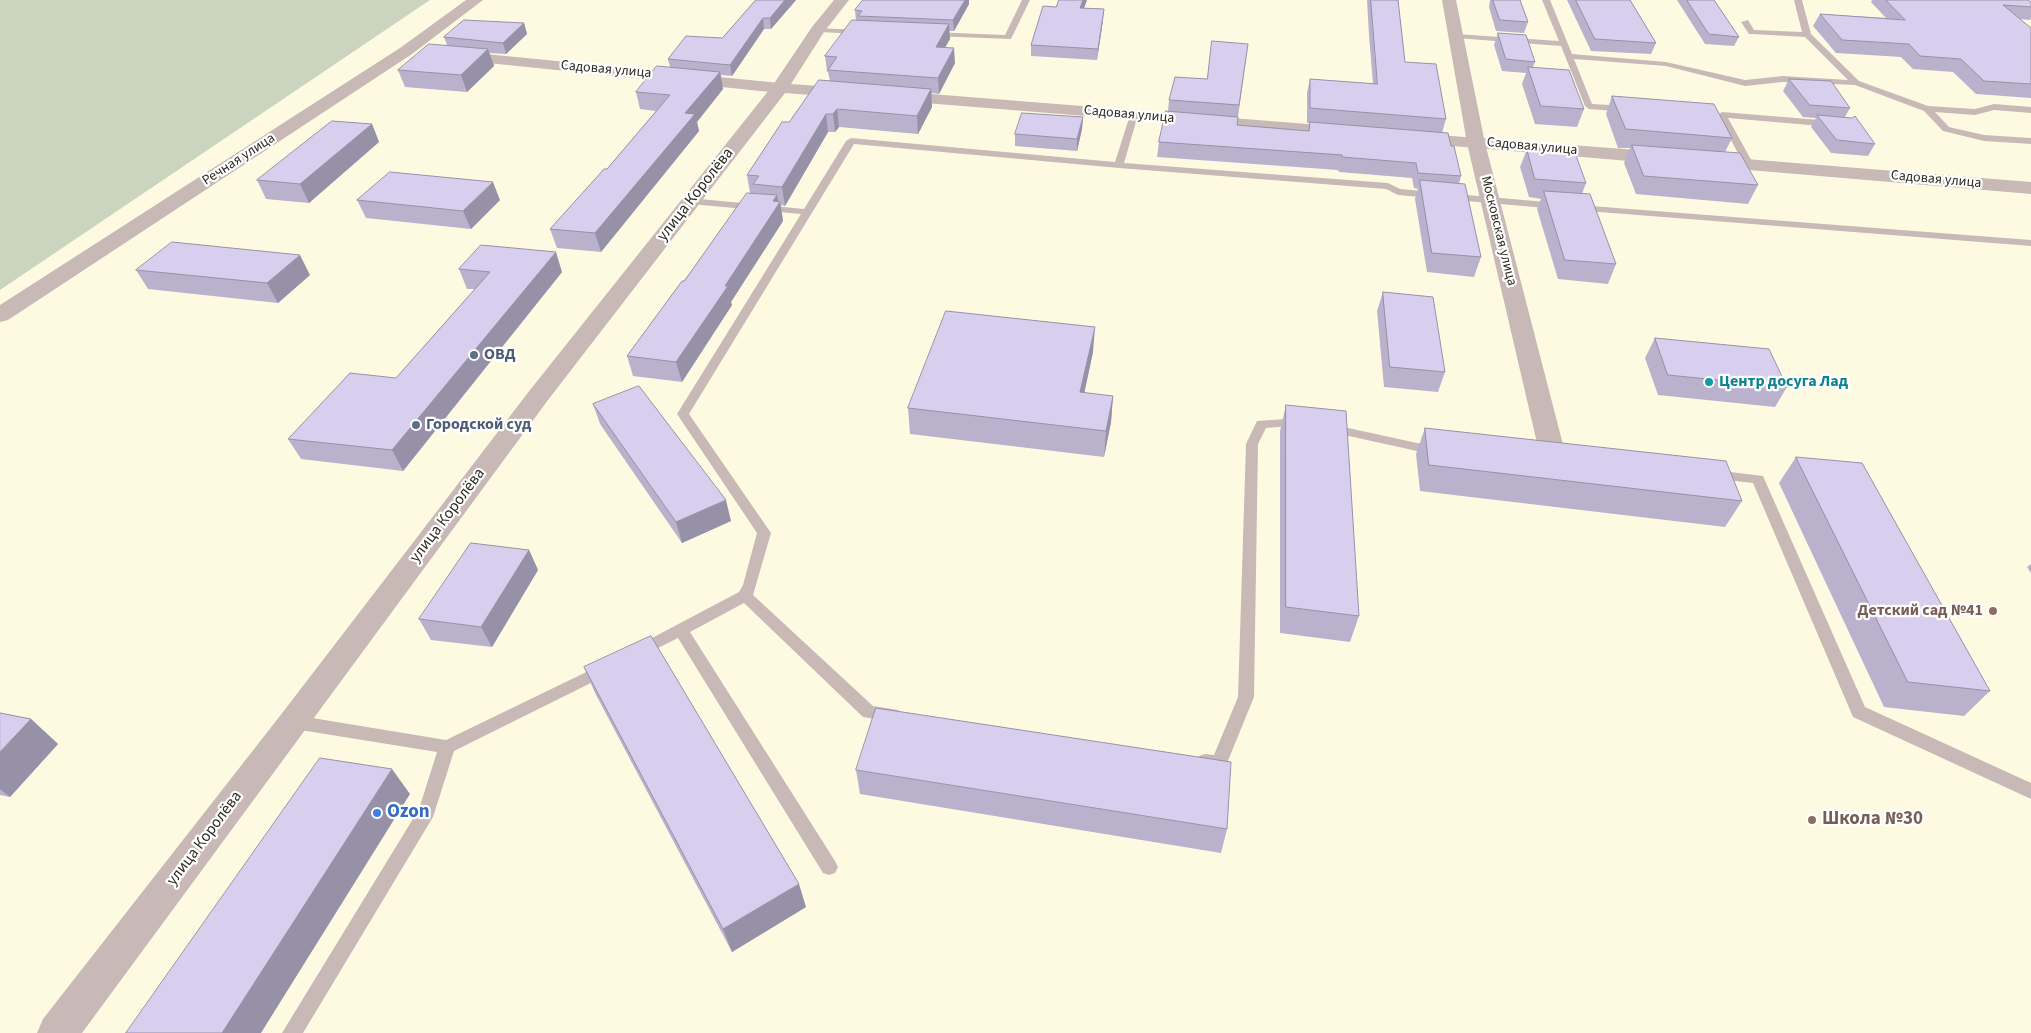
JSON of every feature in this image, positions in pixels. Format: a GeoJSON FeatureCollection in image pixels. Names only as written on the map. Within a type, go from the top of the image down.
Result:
{"type":"FeatureCollection","features":[{"type":"Feature","properties":{"kind":"street","name":"Речная улица"},"geometry":{"type":"LineString","coordinates":[[0,315],[406,51],[476,0]]}},
{"type":"Feature","properties":{"kind":"street","name":"улица Королёва"},"geometry":{"type":"LineString","coordinates":[[57,1033],[294,722],[539,395],[780,88],[818,30],[842,0]]}},
{"type":"Feature","properties":{"kind":"street","name":"Московская улица"},"geometry":{"type":"LineString","coordinates":[[1449,0],[1476,143],[1551,459]]}},
{"type":"Feature","properties":{"kind":"street","name":"Садовая улица"},"geometry":{"type":"LineString","coordinates":[[406,51],[780,88],[1359,133]]}},
{"type":"Feature","properties":{"kind":"street","name":"Садовая улица"},"geometry":{"type":"LineString","coordinates":[[1398,136],[2031,188]]}},
{"type":"Feature","properties":{"kind":"lane"},"geometry":{"type":"LineString","coordinates":[[920,34],[1008,38],[1026,0]]}},
{"type":"Feature","properties":{"kind":"lane"},"geometry":{"type":"LineString","coordinates":[[1546,0],[1589,106],[1636,109]]}},
{"type":"Feature","properties":{"kind":"lane"},"geometry":{"type":"LineString","coordinates":[[1798,0],[1807,35],[1856,82]]}},
{"type":"Feature","properties":{"kind":"lane"},"geometry":{"type":"LineString","coordinates":[[1745,22],[1752,32],[1807,35]]}},
{"type":"Feature","properties":{"kind":"lane"},"geometry":{"type":"LineString","coordinates":[[818,30],[871,32]]}},
{"type":"Feature","properties":{"kind":"lane"},"geometry":{"type":"LineString","coordinates":[[1456,36],[1564,44]]}},
{"type":"Feature","properties":{"kind":"lane"},"geometry":{"type":"LineString","coordinates":[[1569,56],[1666,64],[1745,83],[1783,79],[1856,82],[1927,109],[1975,112],[1994,107],[2031,110]]}},
{"type":"Feature","properties":{"kind":"lane"},"geometry":{"type":"LineString","coordinates":[[1927,109],[1946,129],[1984,138],[2031,141]]}},
{"type":"Feature","properties":{"kind":"lane"},"geometry":{"type":"LineString","coordinates":[[1119,165],[1134,115]]}},
{"type":"Feature","properties":{"kind":"lane"},"geometry":{"type":"LineString","coordinates":[[1750,165],[1717,115],[1845,126]]}},
{"type":"Feature","properties":{"kind":"lane"},"geometry":{"type":"LineString","coordinates":[[294,722],[447,747],[681,631],[745,596],[750,585],[764,534],[683,414],[851,141],[1119,165],[1388,186],[1398,192],[1491,202],[2031,243]]}},
{"type":"Feature","properties":{"kind":"lane"},"geometry":{"type":"LineString","coordinates":[[690,201],[808,212]]}},
{"type":"Feature","properties":{"kind":"lane"},"geometry":{"type":"LineString","coordinates":[[1190,758],[1219,763],[1246,697],[1252,444],[1261,424],[1300,422],[1418,447],[1447,450]]}},
{"type":"Feature","properties":{"kind":"lane"},"geometry":{"type":"LineString","coordinates":[[1700,473],[1758,479],[1859,712],[2031,791]]}},
{"type":"Feature","properties":{"kind":"lane"},"geometry":{"type":"LineString","coordinates":[[745,596],[869,712],[908,717]]}},
{"type":"Feature","properties":{"kind":"lane"},"geometry":{"type":"LineString","coordinates":[[681,631],[830,867]]}},
{"type":"Feature","properties":{"kind":"lane"},"geometry":{"type":"LineString","coordinates":[[292,1033],[427,812],[447,747]]}},
{"type":"Feature","properties":{"kind":"green space"},"geometry":{"type":"Polygon","coordinates":[[[0,0],[430,0],[0,290],[0,0]]]}},
{"type":"Feature","properties":{"kind":"building"},"geometry":{"type":"Polygon","coordinates":[[[756,0],[785,0],[770,18],[763,18],[730,65],[668,59],[686,36],[722,38],[756,0]]]}},
{"type":"Feature","properties":{"kind":"building"},"geometry":{"type":"Polygon","coordinates":[[[863,0],[965,0],[953,20],[858,16],[862,11],[855,10],[863,0]]]}},
{"type":"Feature","properties":{"kind":"building"},"geometry":{"type":"Polygon","coordinates":[[[1059,0],[1083,0],[1080,8],[1104,9],[1098,49],[1031,45],[1043,6],[1056,7],[1059,0]]]}},
{"type":"Feature","properties":{"kind":"building"},"geometry":{"type":"Polygon","coordinates":[[[1371,0],[1398,0],[1405,62],[1436,64],[1446,119],[1310,108],[1310,79],[1377,84],[1371,0]]]}},
{"type":"Feature","properties":{"kind":"building"},"geometry":{"type":"Polygon","coordinates":[[[1493,0],[1520,0],[1528,22],[1500,20],[1493,0]]]}},
{"type":"Feature","properties":{"kind":"building"},"geometry":{"type":"Polygon","coordinates":[[[1576,0],[1630,0],[1656,43],[1595,39],[1576,0]]]}},
{"type":"Feature","properties":{"kind":"building"},"geometry":{"type":"Polygon","coordinates":[[[1687,0],[1714,0],[1739,37],[1709,34],[1687,0]]]}},
{"type":"Feature","properties":{"kind":"building"},"geometry":{"type":"Polygon","coordinates":[[[1886,0],[2028,0],[2031,2],[2031,7],[2003,5],[2031,28],[2031,84],[1984,81],[1961,59],[1920,56],[1909,44],[1842,40],[1820,14],[1905,20],[1886,0]]]}},
{"type":"Feature","properties":{"kind":"building"},"geometry":{"type":"Polygon","coordinates":[[[464,20],[524,23],[503,43],[444,37],[464,20]]]}},
{"type":"Feature","properties":{"kind":"building"},"geometry":{"type":"Polygon","coordinates":[[[852,20],[949,24],[936,47],[954,48],[938,78],[828,70],[837,57],[825,56],[852,20]]]}},
{"type":"Feature","properties":{"kind":"building"},"geometry":{"type":"Polygon","coordinates":[[[1498,33],[1526,35],[1535,62],[1506,59],[1498,33]]]}},
{"type":"Feature","properties":{"kind":"building"},"geometry":{"type":"Polygon","coordinates":[[[1212,41],[1248,44],[1239,105],[1169,100],[1175,77],[1207,79],[1212,41]]]}},
{"type":"Feature","properties":{"kind":"building"},"geometry":{"type":"Polygon","coordinates":[[[429,44],[488,49],[461,75],[398,70],[429,44]]]}},
{"type":"Feature","properties":{"kind":"building"},"geometry":{"type":"Polygon","coordinates":[[[657,66],[720,72],[685,113],[695,114],[595,233],[550,229],[604,169],[607,169],[670,95],[636,92],[657,66]]]}},
{"type":"Feature","properties":{"kind":"building"},"geometry":{"type":"Polygon","coordinates":[[[1528,67],[1569,70],[1584,109],[1541,106],[1528,67]]]}},
{"type":"Feature","properties":{"kind":"building"},"geometry":{"type":"Polygon","coordinates":[[[1789,79],[1831,81],[1850,108],[1810,105],[1789,79]]]}},
{"type":"Feature","properties":{"kind":"building"},"geometry":{"type":"Polygon","coordinates":[[[819,80],[931,89],[917,116],[837,109],[833,114],[826,114],[782,187],[753,184],[759,176],[747,175],[782,122],[789,122],[819,80]]]}},
{"type":"Feature","properties":{"kind":"building"},"geometry":{"type":"Polygon","coordinates":[[[1612,96],[1714,104],[1732,138],[1626,129],[1612,96]]]}},
{"type":"Feature","properties":{"kind":"building"},"geometry":{"type":"Polygon","coordinates":[[[1166,111],[1238,117],[1237,125],[1309,131],[1310,122],[1448,133],[1451,146],[1454,146],[1461,176],[1418,173],[1416,163],[1342,157],[1342,155],[1159,142],[1166,111]]]}},
{"type":"Feature","properties":{"kind":"building"},"geometry":{"type":"Polygon","coordinates":[[[1022,113],[1083,117],[1077,139],[1015,134],[1022,113]]]}},
{"type":"Feature","properties":{"kind":"building"},"geometry":{"type":"Polygon","coordinates":[[[1817,115],[1852,118],[1855,116],[1875,144],[1837,140],[1817,115]]]}},
{"type":"Feature","properties":{"kind":"building"},"geometry":{"type":"Polygon","coordinates":[[[332,121],[372,124],[300,184],[257,180],[332,121]]]}},
{"type":"Feature","properties":{"kind":"building"},"geometry":{"type":"Polygon","coordinates":[[[1632,145],[1740,153],[1758,185],[1644,176],[1632,145]]]}},
{"type":"Feature","properties":{"kind":"building"},"geometry":{"type":"Polygon","coordinates":[[[1527,149],[1575,153],[1586,183],[1535,179],[1527,149]]]}},
{"type":"Feature","properties":{"kind":"building"},"geometry":{"type":"Polygon","coordinates":[[[390,172],[493,182],[463,211],[357,200],[390,172]]]}},
{"type":"Feature","properties":{"kind":"building"},"geometry":{"type":"Polygon","coordinates":[[[1420,180],[1465,184],[1481,257],[1432,253],[1420,180]]]}},
{"type":"Feature","properties":{"kind":"building"},"geometry":{"type":"Polygon","coordinates":[[[1544,191],[1590,194],[1616,264],[1565,260],[1544,191]]]}},
{"type":"Feature","properties":{"kind":"building"},"geometry":{"type":"Polygon","coordinates":[[[747,193],[777,195],[773,201],[780,202],[725,286],[728,286],[676,362],[627,356],[682,281],[684,281],[747,193]]]}},
{"type":"Feature","properties":{"kind":"building"},"geometry":{"type":"Polygon","coordinates":[[[172,242],[300,255],[267,283],[136,270],[172,242]]]}},
{"type":"Feature","properties":{"kind":"building"},"geometry":{"type":"Polygon","coordinates":[[[481,245],[556,252],[392,450],[288,439],[350,373],[396,378],[490,272],[459,269],[481,245]]]}},
{"type":"Feature","properties":{"kind":"building"},"geometry":{"type":"Polygon","coordinates":[[[1383,292],[1433,297],[1445,372],[1390,367],[1383,292]]]}},
{"type":"Feature","properties":{"kind":"building"},"geometry":{"type":"Polygon","coordinates":[[[946,311],[1095,327],[1080,392],[1113,396],[1106,431],[908,408],[946,311]]]}},
{"type":"Feature","properties":{"kind":"building"},"geometry":{"type":"Polygon","coordinates":[[[1655,338],[1769,349],[1787,387],[1668,375],[1655,338]]]}},
{"type":"Feature","properties":{"kind":"building"},"geometry":{"type":"Polygon","coordinates":[[[639,386],[726,500],[676,522],[593,404],[639,386]]]}},
{"type":"Feature","properties":{"kind":"building"},"geometry":{"type":"Polygon","coordinates":[[[1286,405],[1346,411],[1359,616],[1286,607],[1286,405]]]}},
{"type":"Feature","properties":{"kind":"building"},"geometry":{"type":"Polygon","coordinates":[[[1425,428],[1726,461],[1742,501],[1429,465],[1425,428]]]}},
{"type":"Feature","properties":{"kind":"building"},"geometry":{"type":"Polygon","coordinates":[[[1796,457],[1862,463],[1990,691],[1908,682],[1796,457]]]}},
{"type":"Feature","properties":{"kind":"building"},"geometry":{"type":"Polygon","coordinates":[[[471,543],[529,550],[481,627],[419,619],[471,543]]]}},
{"type":"Feature","properties":{"kind":"building"},"geometry":{"type":"Polygon","coordinates":[[[651,636],[799,884],[723,929],[584,667],[651,636]]]}},
{"type":"Feature","properties":{"kind":"building"},"geometry":{"type":"Polygon","coordinates":[[[876,708],[1231,762],[1227,829],[856,770],[876,708]]]}},
{"type":"Feature","properties":{"kind":"building"},"geometry":{"type":"Polygon","coordinates":[[[0,713],[31,719],[0,752],[0,713]]]}},
{"type":"Feature","properties":{"kind":"building"},"geometry":{"type":"Polygon","coordinates":[[[320,758],[392,769],[222,1033],[126,1033],[320,758]]]}},
{"type":"Feature","properties":{"kind":"place","name":"ОВД"},"geometry":{"type":"Point","coordinates":[474,355]}},
{"type":"Feature","properties":{"kind":"place","name":"Центр досуга Лад"},"geometry":{"type":"Point","coordinates":[1709,382]}},
{"type":"Feature","properties":{"kind":"place","name":"Городской суд"},"geometry":{"type":"Point","coordinates":[416,425]}},
{"type":"Feature","properties":{"kind":"place","name":"Детский сад №41"},"geometry":{"type":"Point","coordinates":[1993,611]}},
{"type":"Feature","properties":{"kind":"place","name":"Ozon"},"geometry":{"type":"Point","coordinates":[377,813]}},
{"type":"Feature","properties":{"kind":"place","name":"Школа №30"},"geometry":{"type":"Point","coordinates":[1812,820]}}]}
